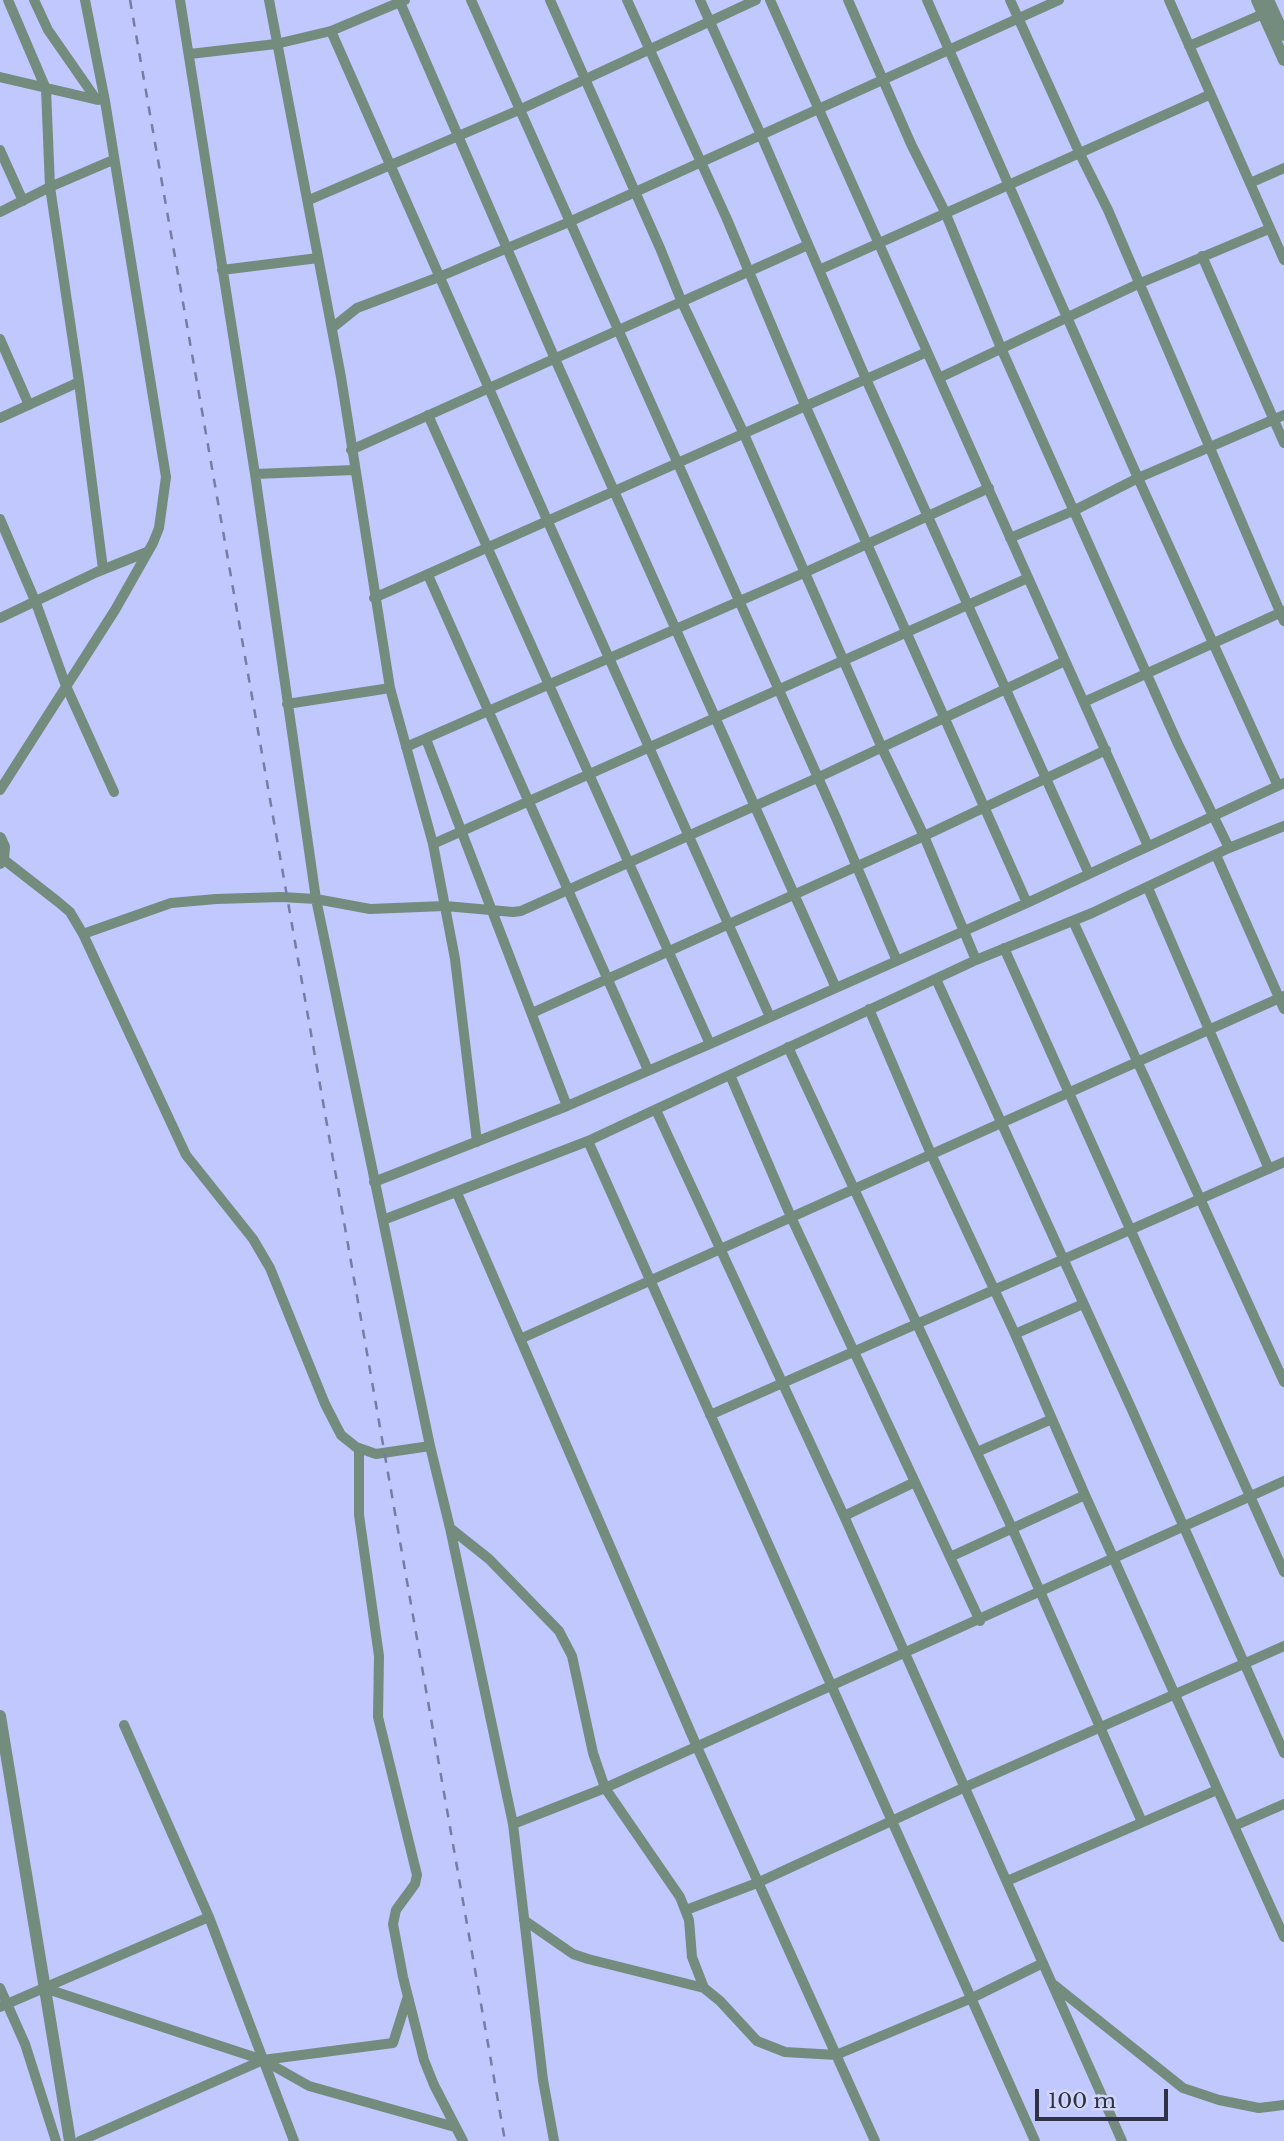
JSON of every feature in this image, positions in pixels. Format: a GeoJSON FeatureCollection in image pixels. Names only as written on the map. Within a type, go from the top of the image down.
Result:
{"type":"FeatureCollection","features":[{"type":"Feature","properties":{"kind":"street"},"geometry":{"type":"LineString","coordinates":[[8,0],[46,89],[50,187],[103,569]]}},
{"type":"Feature","properties":{"kind":"street"},"geometry":{"type":"LineString","coordinates":[[34,0],[48,30],[100,100]]}},
{"type":"Feature","properties":{"kind":"street"},"geometry":{"type":"LineString","coordinates":[[0,790],[148,552],[159,528],[166,477],[85,0]]}},
{"type":"Feature","properties":{"kind":"street"},"geometry":{"type":"LineString","coordinates":[[180,0],[254,474],[316,899],[430,1446],[513,1824],[554,2141]]}},
{"type":"Feature","properties":{"kind":"street"},"geometry":{"type":"LineString","coordinates":[[269,0],[332,328],[390,688],[433,844],[455,959],[477,1142]]}},
{"type":"Feature","properties":{"kind":"street"},"geometry":{"type":"LineString","coordinates":[[471,0],[897,961]]}},
{"type":"Feature","properties":{"kind":"street"},"geometry":{"type":"LineString","coordinates":[[550,0],[681,300],[924,836],[976,960]]}},
{"type":"Feature","properties":{"kind":"street"},"geometry":{"type":"LineString","coordinates":[[627,0],[750,271],[805,405],[1027,903]]}},
{"type":"Feature","properties":{"kind":"street"},"geometry":{"type":"LineString","coordinates":[[700,0],[866,379],[1089,874]]}},
{"type":"Feature","properties":{"kind":"street"},"geometry":{"type":"LineString","coordinates":[[309,200],[585,81],[756,0]]}},
{"type":"Feature","properties":{"kind":"street"},"geometry":{"type":"LineString","coordinates":[[770,0],[1149,846]]}},
{"type":"Feature","properties":{"kind":"street"},"geometry":{"type":"LineString","coordinates":[[848,0],[945,212],[1001,348],[1147,674],[1229,848]]}},
{"type":"Feature","properties":{"kind":"street"},"geometry":{"type":"LineString","coordinates":[[374,1182],[567,1106],[710,1044],[1027,903],[1281,784],[1214,645],[927,0]]}},
{"type":"Feature","properties":{"kind":"street"},"geometry":{"type":"LineString","coordinates":[[1010,0],[1108,210],[1283,615],[1084,702]]}},
{"type":"Feature","properties":{"kind":"street"},"geometry":{"type":"LineString","coordinates":[[332,328],[357,308],[569,222],[1059,0]]}},
{"type":"Feature","properties":{"kind":"street"},"geometry":{"type":"LineString","coordinates":[[1169,0],[1284,260]]}},
{"type":"Feature","properties":{"kind":"street"},"geometry":{"type":"LineString","coordinates":[[1257,0],[1284,61]]}},
{"type":"Feature","properties":{"kind":"street"},"geometry":{"type":"LineString","coordinates":[[1268,0],[1284,35]]}},
{"type":"Feature","properties":{"kind":"street"},"geometry":{"type":"LineString","coordinates":[[190,54],[276,44],[331,31],[402,1],[555,359],[836,988]]}},
{"type":"Feature","properties":{"kind":"street"},"geometry":{"type":"LineString","coordinates":[[1189,46],[1263,14]]}},
{"type":"Feature","properties":{"kind":"street"},"geometry":{"type":"LineString","coordinates":[[331,31],[770,1017]]}},
{"type":"Feature","properties":{"kind":"street"},"geometry":{"type":"LineString","coordinates":[[0,77],[100,100]]}},
{"type":"Feature","properties":{"kind":"street"},"geometry":{"type":"LineString","coordinates":[[819,270],[1209,95]]}},
{"type":"Feature","properties":{"kind":"street"},"geometry":{"type":"LineString","coordinates":[[0,150],[23,201]]}},
{"type":"Feature","properties":{"kind":"street"},"geometry":{"type":"LineString","coordinates":[[0,212],[113,160]]}},
{"type":"Feature","properties":{"kind":"street"},"geometry":{"type":"LineString","coordinates":[[1250,183],[1284,168]]}},
{"type":"Feature","properties":{"kind":"street"},"geometry":{"type":"LineString","coordinates":[[939,377],[1138,284],[1269,229]]}},
{"type":"Feature","properties":{"kind":"street"},"geometry":{"type":"LineString","coordinates":[[351,450],[808,245]]}},
{"type":"Feature","properties":{"kind":"street"},"geometry":{"type":"LineString","coordinates":[[1202,256],[1284,443]]}},
{"type":"Feature","properties":{"kind":"street"},"geometry":{"type":"LineString","coordinates":[[222,270],[317,258]]}},
{"type":"Feature","properties":{"kind":"street"},"geometry":{"type":"LineString","coordinates":[[0,339],[29,405]]}},
{"type":"Feature","properties":{"kind":"street"},"geometry":{"type":"LineString","coordinates":[[374,598],[927,352]]}},
{"type":"Feature","properties":{"kind":"street"},"geometry":{"type":"LineString","coordinates":[[0,418],[79,382]]}},
{"type":"Feature","properties":{"kind":"street"},"geometry":{"type":"LineString","coordinates":[[428,415],[710,1044]]}},
{"type":"Feature","properties":{"kind":"street"},"geometry":{"type":"LineString","coordinates":[[1010,538],[1284,415]]}},
{"type":"Feature","properties":{"kind":"street"},"geometry":{"type":"LineString","coordinates":[[254,474],[354,470]]}},
{"type":"Feature","properties":{"kind":"street"},"geometry":{"type":"LineString","coordinates":[[406,747],[806,572],[989,488]]}},
{"type":"Feature","properties":{"kind":"street"},"geometry":{"type":"LineString","coordinates":[[0,519],[36,603],[66,686],[114,792]]}},
{"type":"Feature","properties":{"kind":"street"},"geometry":{"type":"LineString","coordinates":[[0,618],[103,569],[148,552]]}},
{"type":"Feature","properties":{"kind":"street"},"geometry":{"type":"LineString","coordinates":[[428,575],[648,1070]]}},
{"type":"Feature","properties":{"kind":"street"},"geometry":{"type":"LineString","coordinates":[[433,844],[908,634],[1028,578]]}},
{"type":"Feature","properties":{"kind":"street"},"geometry":{"type":"LineString","coordinates":[[83,934],[171,903],[192,900],[281,897],[316,899],[370,909],[445,906],[521,911],[687,834],[817,778],[1065,661]]}},
{"type":"Feature","properties":{"kind":"street"},"geometry":{"type":"LineString","coordinates":[[287,704],[390,688]]}},
{"type":"Feature","properties":{"kind":"street"},"geometry":{"type":"LineString","coordinates":[[426,739],[567,1106]]}},
{"type":"Feature","properties":{"kind":"street"},"geometry":{"type":"LineString","coordinates":[[532,1013],[857,867],[1106,750]]}},
{"type":"Feature","properties":{"kind":"street"},"geometry":{"type":"LineString","coordinates":[[383,1220],[588,1141],[976,960],[1073,921],[1229,848],[1284,826]]}},
{"type":"Feature","properties":{"kind":"street"},"geometry":{"type":"LineString","coordinates":[[0,838],[4,847],[2,861],[70,912],[83,934],[186,1155],[258,1247],[270,1268],[325,1404],[341,1435],[359,1448],[376,1454],[430,1446]]}},
{"type":"Feature","properties":{"kind":"street"},"geometry":{"type":"LineString","coordinates":[[1216,855],[1282,997],[1284,1009]]}},
{"type":"Feature","properties":{"kind":"street"},"geometry":{"type":"LineString","coordinates":[[1148,888],[1269,1168]]}},
{"type":"Feature","properties":{"kind":"street"},"geometry":{"type":"LineString","coordinates":[[1073,921],[1284,1382]]}},
{"type":"Feature","properties":{"kind":"street"},"geometry":{"type":"LineString","coordinates":[[1004,948],[1284,1572]]}},
{"type":"Feature","properties":{"kind":"street"},"geometry":{"type":"LineString","coordinates":[[936,979],[1284,1753]]}},
{"type":"Feature","properties":{"kind":"street"},"geometry":{"type":"LineString","coordinates":[[520,1339],[1282,997]]}},
{"type":"Feature","properties":{"kind":"street"},"geometry":{"type":"LineString","coordinates":[[869,1009],[931,1154],[995,1289],[1284,1937]]}},
{"type":"Feature","properties":{"kind":"street"},"geometry":{"type":"LineString","coordinates":[[788,1047],[1012,1528],[1142,1822]]}},
{"type":"Feature","properties":{"kind":"street"},"geometry":{"type":"LineString","coordinates":[[730,1075],[792,1217],[980,1621]]}},
{"type":"Feature","properties":{"kind":"street"},"geometry":{"type":"LineString","coordinates":[[656,1110],[844,1516],[1122,2141]]}},
{"type":"Feature","properties":{"kind":"street"},"geometry":{"type":"LineString","coordinates":[[588,1141],[1035,2141]]}},
{"type":"Feature","properties":{"kind":"street"},"geometry":{"type":"LineString","coordinates":[[710,1415],[1284,1161]]}},
{"type":"Feature","properties":{"kind":"street"},"geometry":{"type":"LineString","coordinates":[[457,1193],[697,1747],[875,2141]]}},
{"type":"Feature","properties":{"kind":"street"},"geometry":{"type":"LineString","coordinates":[[1015,1334],[1083,1304]]}},
{"type":"Feature","properties":{"kind":"street"},"geometry":{"type":"LineString","coordinates":[[977,1452],[1052,1419]]}},
{"type":"Feature","properties":{"kind":"street"},"geometry":{"type":"LineString","coordinates":[[359,1448],[359,1515],[379,1656],[378,1717],[417,1875],[415,1884],[393,1917],[407,1996],[424,2060],[433,2085],[462,2141]]}},
{"type":"Feature","properties":{"kind":"street"},"geometry":{"type":"LineString","coordinates":[[513,1824],[605,1788],[904,1655],[1284,1481]]}},
{"type":"Feature","properties":{"kind":"street"},"geometry":{"type":"LineString","coordinates":[[844,1516],[915,1482]]}},
{"type":"Feature","properties":{"kind":"street"},"geometry":{"type":"LineString","coordinates":[[950,1557],[1085,1495]]}},
{"type":"Feature","properties":{"kind":"street"},"geometry":{"type":"LineString","coordinates":[[450,1528],[489,1559],[559,1631],[572,1656],[593,1753],[605,1788],[680,1897],[686,1910],[692,1957],[704,1988]]}},
{"type":"Feature","properties":{"kind":"street"},"geometry":{"type":"LineString","coordinates":[[686,1910],[757,1883],[1284,1646]]}},
{"type":"Feature","properties":{"kind":"street"},"geometry":{"type":"LineString","coordinates":[[0,1716],[70,2141]]}},
{"type":"Feature","properties":{"kind":"street"},"geometry":{"type":"LineString","coordinates":[[124,1725],[209,1917],[294,2141]]}},
{"type":"Feature","properties":{"kind":"street"},"geometry":{"type":"LineString","coordinates":[[1007,1881],[1217,1790]]}},
{"type":"Feature","properties":{"kind":"street"},"geometry":{"type":"LineString","coordinates":[[1234,1826],[1284,1804]]}},
{"type":"Feature","properties":{"kind":"street"},"geometry":{"type":"LineString","coordinates":[[4,2005],[209,1917]]}},
{"type":"Feature","properties":{"kind":"street"},"geometry":{"type":"LineString","coordinates":[[524,1920],[573,1954],[704,1988],[757,2040],[785,2052],[836,2055],[972,1998],[1043,1964]]}},
{"type":"Feature","properties":{"kind":"street"},"geometry":{"type":"LineString","coordinates":[[1051,1982],[1183,2088],[1219,2100],[1259,2108],[1284,2105]]}},
{"type":"Feature","properties":{"kind":"street"},"geometry":{"type":"LineString","coordinates":[[0,1988],[4,2005],[32,2066],[56,2141]]}},
{"type":"Feature","properties":{"kind":"street"},"geometry":{"type":"LineString","coordinates":[[44,1988],[263,2060],[309,2085],[456,2127]]}},
{"type":"Feature","properties":{"kind":"street"},"geometry":{"type":"LineString","coordinates":[[80,2141],[263,2060],[393,2043],[407,1996]]}},
{"type":"Feature","properties":{"kind":"railway"},"geometry":{"type":"LineString","coordinates":[[130,0],[505,2141]]}}]}
